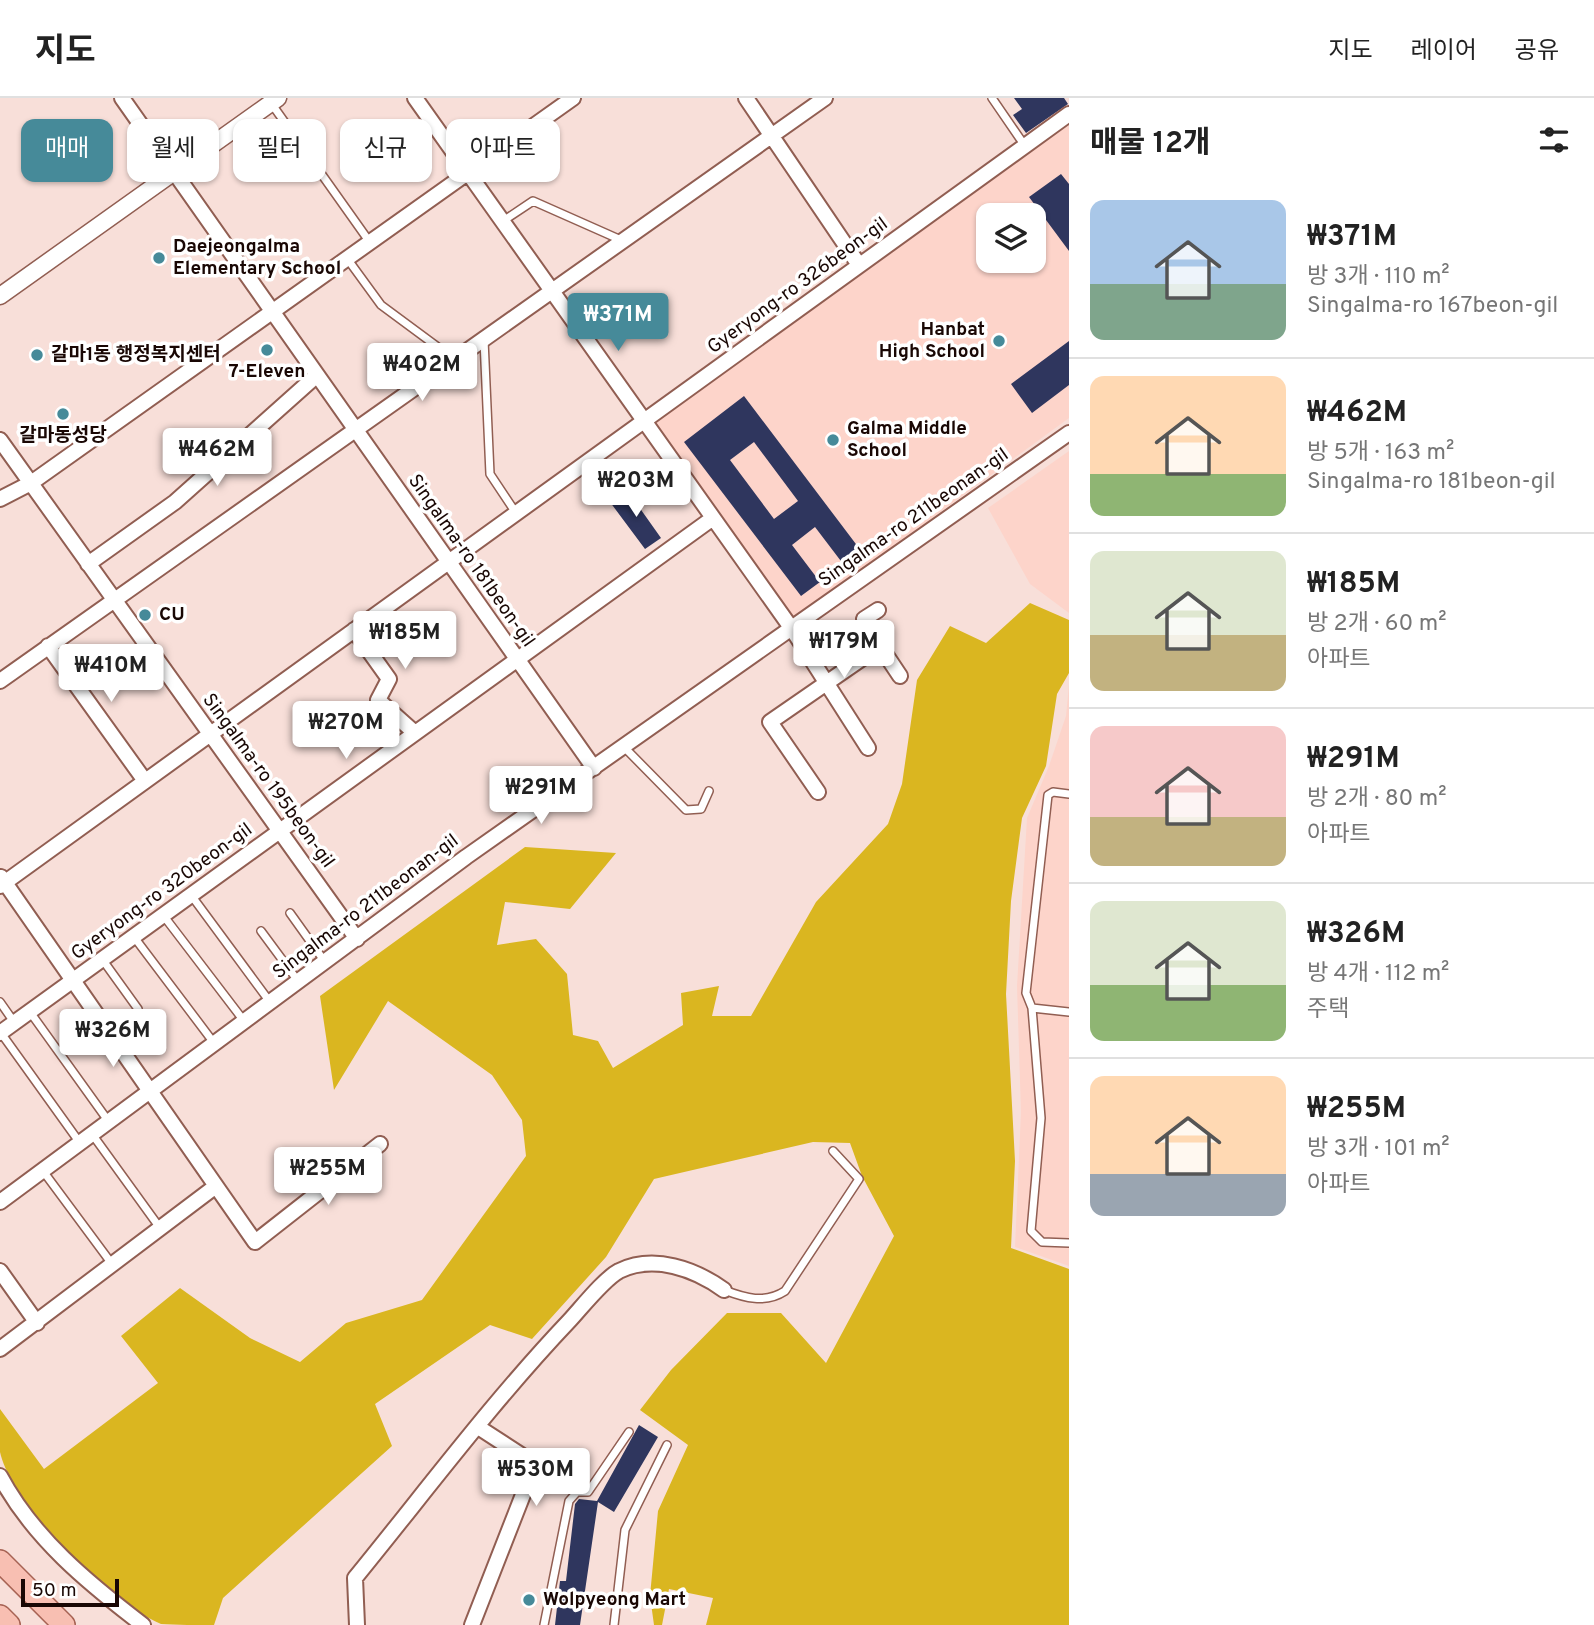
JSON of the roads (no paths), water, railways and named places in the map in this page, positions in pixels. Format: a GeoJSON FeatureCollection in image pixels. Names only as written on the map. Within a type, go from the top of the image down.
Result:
{"type":"FeatureCollection","features":[{"type":"Feature","properties":{"kind":"main road"},"geometry":{"type":"LineString","coordinates":[[0,1561],[64,1625]]}},
{"type":"Feature","properties":{"kind":"main road"},"geometry":{"type":"LineString","coordinates":[[0,1616],[9,1625]]}},
{"type":"Feature","properties":{"kind":"street","name":"Singalma-ro 181beon-gil"},"geometry":{"type":"LineString","coordinates":[[122,98],[136,119]]}},
{"type":"Feature","properties":{"kind":"street"},"geometry":{"type":"LineString","coordinates":[[415,98],[446,142]]}},
{"type":"Feature","properties":{"kind":"street"},"geometry":{"type":"LineString","coordinates":[[543,119],[573,98]]}},
{"type":"Feature","properties":{"kind":"street"},"geometry":{"type":"LineString","coordinates":[[746,98],[859,265]]}},
{"type":"Feature","properties":{"kind":"street"},"geometry":{"type":"LineString","coordinates":[[0,681],[825,98]]}},
{"type":"Feature","properties":{"kind":"street"},"geometry":{"type":"LineString","coordinates":[[219,140],[274,101]]}},
{"type":"Feature","properties":{"kind":"street","name":"Gyeryong-ro 326beon-gil"},"geometry":{"type":"LineString","coordinates":[[2,882],[1069,114]]}},
{"type":"Feature","properties":{"kind":"street"},"geometry":{"type":"LineString","coordinates":[[0,296],[160,182]]}},
{"type":"Feature","properties":{"kind":"street","name":"Singalma-ro 181beon-gil"},"geometry":{"type":"LineString","coordinates":[[179,182],[594,768]]}},
{"type":"Feature","properties":{"kind":"street"},"geometry":{"type":"LineString","coordinates":[[0,499],[30,483],[452,182]]}},
{"type":"Feature","properties":{"kind":"street"},"geometry":{"type":"LineString","coordinates":[[475,182],[792,629],[868,748]]}},
{"type":"Feature","properties":{"kind":"street"},"geometry":{"type":"LineString","coordinates":[[88,564],[175,502],[316,376]]}},
{"type":"Feature","properties":{"kind":"street","name":"Singalma-ro 211beonan-gil"},"geometry":{"type":"LineString","coordinates":[[0,1202],[466,857],[1069,433]]}},
{"type":"Feature","properties":{"kind":"street","name":"Singalma-ro 195beon-gil"},"geometry":{"type":"LineString","coordinates":[[0,440],[357,939]]}},
{"type":"Feature","properties":{"kind":"street","name":"Gyeryong-ro 320beon-gil"},"geometry":{"type":"LineString","coordinates":[[0,1033],[713,518]]}},
{"type":"Feature","properties":{"kind":"street"},"geometry":{"type":"LineString","coordinates":[[877,610],[864,619],[900,676]]}},
{"type":"Feature","properties":{"kind":"street"},"geometry":{"type":"LineString","coordinates":[[355,630],[389,680],[378,700],[415,733]]}},
{"type":"Feature","properties":{"kind":"street"},"geometry":{"type":"LineString","coordinates":[[48,646],[145,781]]}},
{"type":"Feature","properties":{"kind":"street"},"geometry":{"type":"LineString","coordinates":[[818,792],[770,722],[880,646]]}},
{"type":"Feature","properties":{"kind":"street"},"geometry":{"type":"LineString","coordinates":[[2,882],[254,1242],[380,1144]]}},
{"type":"Feature","properties":{"kind":"street"},"geometry":{"type":"LineString","coordinates":[[0,1349],[37,1324],[216,1186]]}},
{"type":"Feature","properties":{"kind":"street"},"geometry":{"type":"LineString","coordinates":[[357,1625],[355,1578],[523,1370],[618,1272],[646,1264],[678,1266],[703,1275],[724,1290]]}},
{"type":"Feature","properties":{"kind":"street"},"geometry":{"type":"LineString","coordinates":[[0,1271],[37,1324]]}},
{"type":"Feature","properties":{"kind":"street"},"geometry":{"type":"LineString","coordinates":[[472,1625],[535,1464],[478,1427]]}},
{"type":"Feature","properties":{"kind":"street"},"geometry":{"type":"LineString","coordinates":[[0,1476],[29,1523],[88,1583],[143,1625]]}},
{"type":"Feature","properties":{"kind":"lane"},"geometry":{"type":"LineString","coordinates":[[992,98],[1025,146]]}},
{"type":"Feature","properties":{"kind":"lane"},"geometry":{"type":"LineString","coordinates":[[274,101],[369,241]]}},
{"type":"Feature","properties":{"kind":"lane"},"geometry":{"type":"LineString","coordinates":[[502,222],[533,201],[621,240]]}},
{"type":"Feature","properties":{"kind":"lane"},"geometry":{"type":"LineString","coordinates":[[346,257],[381,305],[454,359]]}},
{"type":"Feature","properties":{"kind":"lane"},"geometry":{"type":"LineString","coordinates":[[484,338],[490,474],[516,513]]}},
{"type":"Feature","properties":{"kind":"lane"},"geometry":{"type":"LineString","coordinates":[[624,747],[686,810],[701,809],[709,792]]}},
{"type":"Feature","properties":{"kind":"lane"},"geometry":{"type":"LineString","coordinates":[[1069,794],[1053,792],[1048,795],[1026,993],[1032,1008],[1041,1118],[1031,1231],[1042,1242],[1069,1243]]}},
{"type":"Feature","properties":{"kind":"lane"},"geometry":{"type":"LineString","coordinates":[[191,895],[270,1002]]}},
{"type":"Feature","properties":{"kind":"lane"},"geometry":{"type":"LineString","coordinates":[[290,913],[326,962]]}},
{"type":"Feature","properties":{"kind":"lane"},"geometry":{"type":"LineString","coordinates":[[163,915],[244,1021]]}},
{"type":"Feature","properties":{"kind":"lane"},"geometry":{"type":"LineString","coordinates":[[261,931],[299,982]]}},
{"type":"Feature","properties":{"kind":"lane"},"geometry":{"type":"LineString","coordinates":[[134,937],[214,1043]]}},
{"type":"Feature","properties":{"kind":"lane"},"geometry":{"type":"LineString","coordinates":[[102,959],[138,1009]]}},
{"type":"Feature","properties":{"kind":"lane"},"geometry":{"type":"LineString","coordinates":[[0,1002],[15,1023]]}},
{"type":"Feature","properties":{"kind":"lane"},"geometry":{"type":"LineString","coordinates":[[1032,1008],[1069,1012]]}},
{"type":"Feature","properties":{"kind":"lane"},"geometry":{"type":"LineString","coordinates":[[30,1012],[109,1122]]}},
{"type":"Feature","properties":{"kind":"lane"},"geometry":{"type":"LineString","coordinates":[[0,1033],[160,1228]]}},
{"type":"Feature","properties":{"kind":"lane"},"geometry":{"type":"LineString","coordinates":[[724,1290],[742,1297],[772,1299],[785,1290],[859,1179],[833,1151]]}},
{"type":"Feature","properties":{"kind":"lane"},"geometry":{"type":"LineString","coordinates":[[43,1171],[113,1265]]}},
{"type":"Feature","properties":{"kind":"lane"},"geometry":{"type":"LineString","coordinates":[[544,1625],[569,1501],[577,1492],[588,1492],[629,1432]]}},
{"type":"Feature","properties":{"kind":"lane"},"geometry":{"type":"LineString","coordinates":[[614,1625],[625,1530],[667,1445]]}},
{"type":"Feature","properties":{"kind":"place","name":"Daejeongalma Elementary School"},"geometry":{"type":"Point","coordinates":[159,258]}},
{"type":"Feature","properties":{"kind":"place","name":"Hanbat High School"},"geometry":{"type":"Point","coordinates":[999,341]}},
{"type":"Feature","properties":{"kind":"place","name":"7-Eleven"},"geometry":{"type":"Point","coordinates":[267,350]}},
{"type":"Feature","properties":{"kind":"place","name":"갈마1동 행정복지센터"},"geometry":{"type":"Point","coordinates":[37,355]}},
{"type":"Feature","properties":{"kind":"place","name":"갈마동성당"},"geometry":{"type":"Point","coordinates":[63,414]}},
{"type":"Feature","properties":{"kind":"place","name":"Galma Middle School"},"geometry":{"type":"Point","coordinates":[833,440]}},
{"type":"Feature","properties":{"kind":"place","name":"CU"},"geometry":{"type":"Point","coordinates":[145,615]}},
{"type":"Feature","properties":{"kind":"place","name":"Wolpyeong Mart"},"geometry":{"type":"Point","coordinates":[529,1600]}}]}
